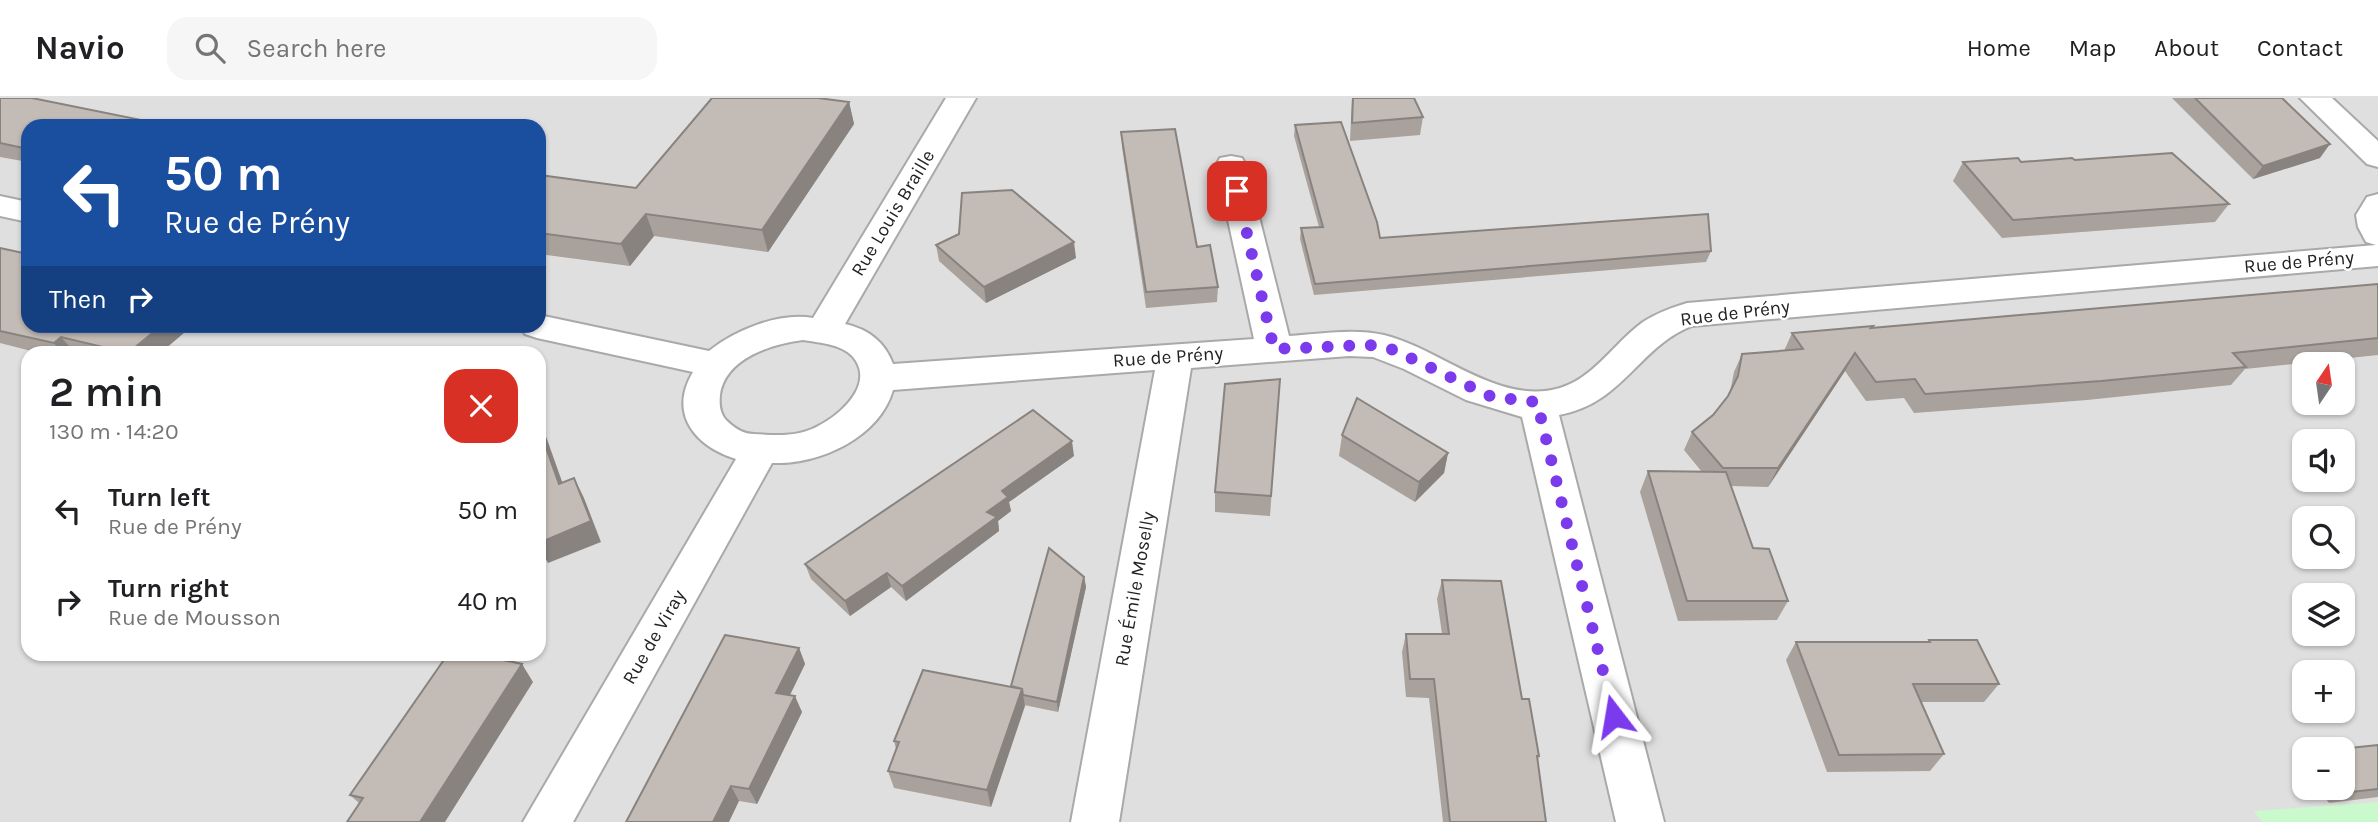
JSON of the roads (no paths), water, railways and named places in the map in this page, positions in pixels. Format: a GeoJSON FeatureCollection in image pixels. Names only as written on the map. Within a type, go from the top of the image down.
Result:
{"type":"FeatureCollection","features":[{"type":"Feature","properties":{"kind":"street","name":"Rue Louis Braille"},"geometry":{"type":"LineString","coordinates":[[824,329],[961,98]]}},
{"type":"Feature","properties":{"kind":"street"},"geometry":{"type":"LineString","coordinates":[[2315,98],[2378,158]]}},
{"type":"Feature","properties":{"kind":"street"},"geometry":{"type":"LineString","coordinates":[[1231,165],[1274,349]]}},
{"type":"Feature","properties":{"kind":"street"},"geometry":{"type":"LineString","coordinates":[[2378,204],[2372,211],[2372,223],[2378,235]]}},
{"type":"Feature","properties":{"kind":"street"},"geometry":{"type":"LineString","coordinates":[[0,205],[21,210]]}},
{"type":"Feature","properties":{"kind":"street","name":"Rue de Prény"},"geometry":{"type":"LineString","coordinates":[[880,378],[1274,349],[1370,345],[1394,350],[1492,397],[1537,402],[1563,401],[1585,394],[1620,367],[1647,336],[1674,318],[1687,315],[2378,255]]}},
{"type":"Feature","properties":{"kind":"street"},"geometry":{"type":"LineString","coordinates":[[546,328],[716,365]]}},
{"type":"Feature","properties":{"kind":"street"},"geometry":{"type":"LineString","coordinates":[[824,329],[848,335],[875,358],[880,378],[874,400],[860,418],[842,433],[793,450],[760,451],[736,446],[716,434],[706,422],[701,409],[702,390],[716,365],[730,352],[755,338],[781,330],[824,329]]}},
{"type":"Feature","properties":{"kind":"street","name":"Rue Émile Moselly"},"geometry":{"type":"LineString","coordinates":[[1095,822],[1175,357]]}},
{"type":"Feature","properties":{"kind":"street"},"geometry":{"type":"LineString","coordinates":[[1537,402],[1640,822]]}},
{"type":"Feature","properties":{"kind":"street","name":"Rue de Viray"},"geometry":{"type":"LineString","coordinates":[[547,822],[760,451]]}}]}
